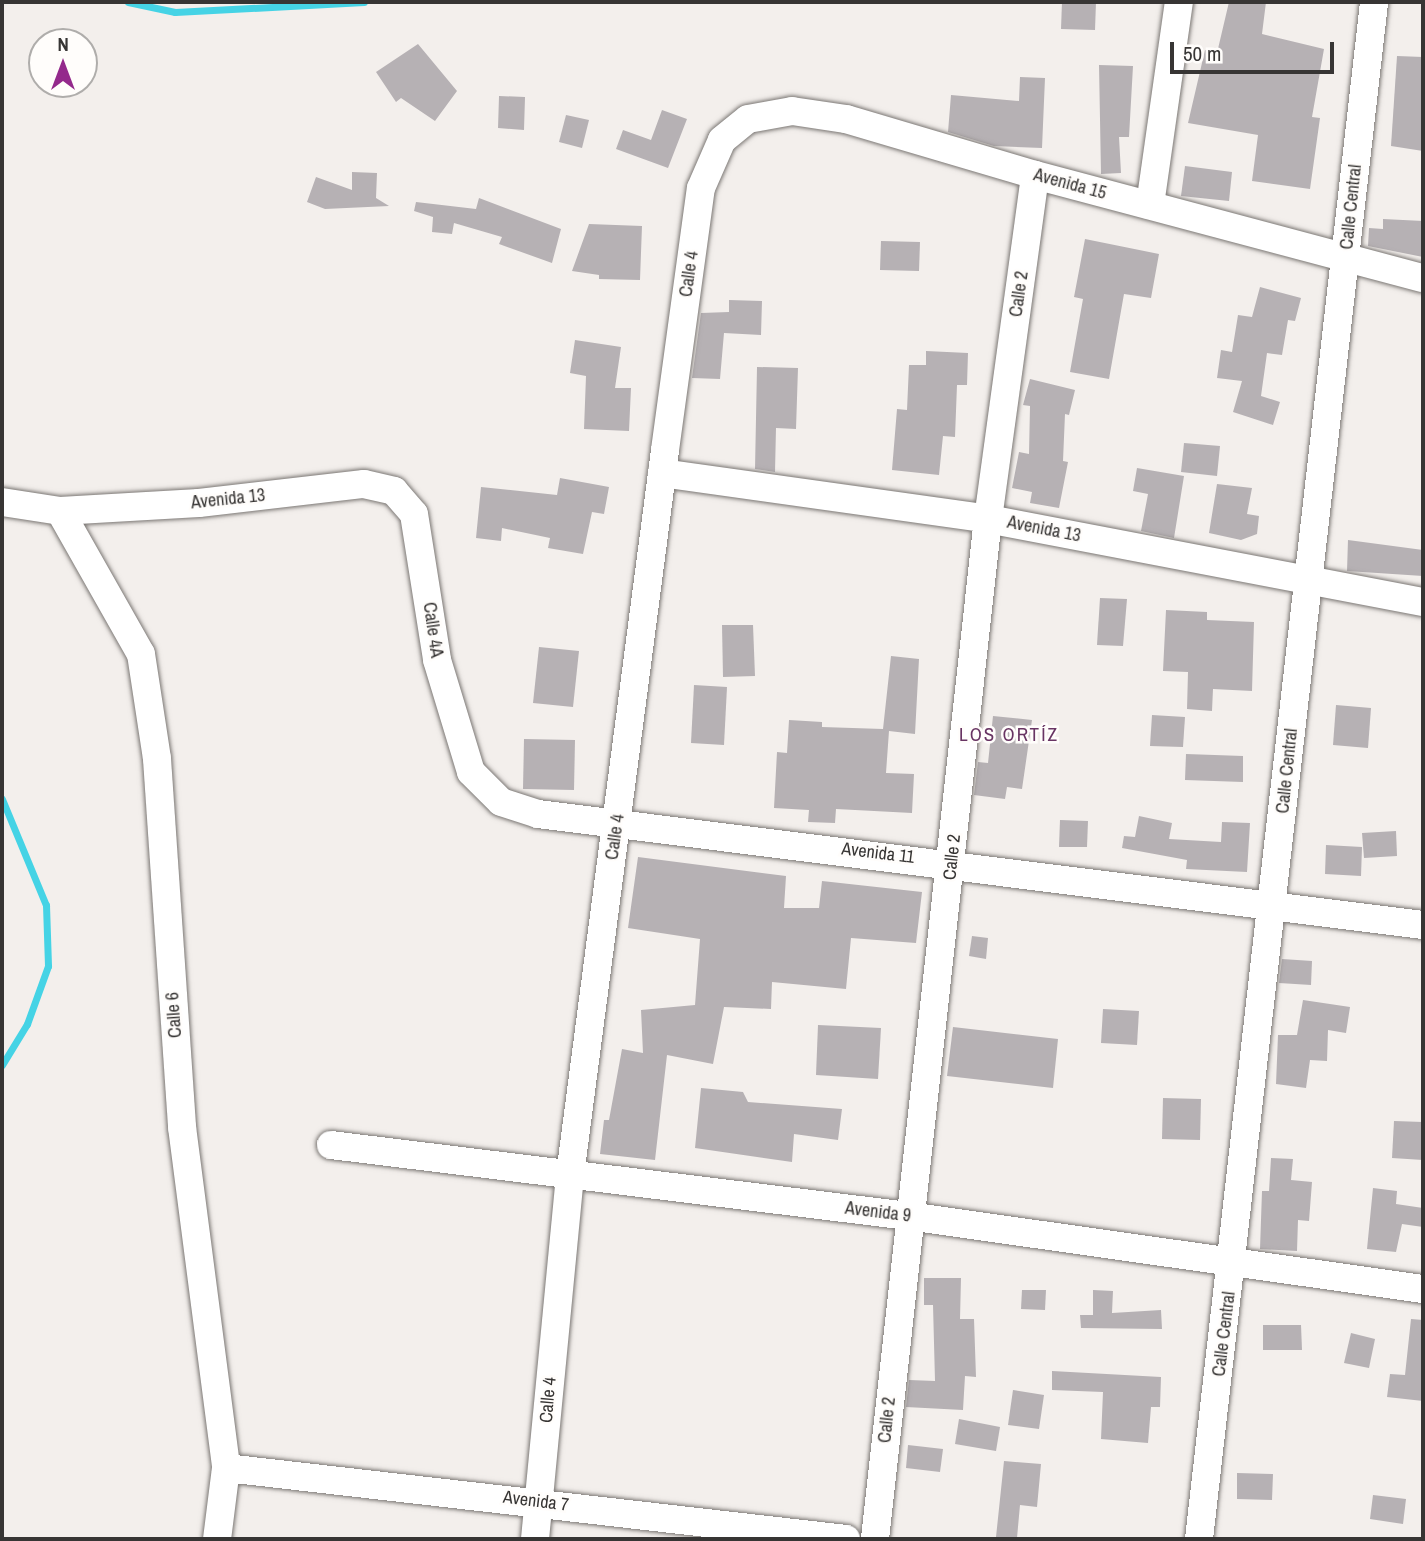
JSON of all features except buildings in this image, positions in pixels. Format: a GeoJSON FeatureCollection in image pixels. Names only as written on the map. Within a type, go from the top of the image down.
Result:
{"type":"FeatureCollection","features":[{"type":"Feature","properties":{"kind":"street"},"geometry":{"type":"LineString","coordinates":[[1150,205],[1179,2]]}},
{"type":"Feature","properties":{"kind":"street","name":"Calle Central"},"geometry":{"type":"LineString","coordinates":[[1199,1539],[1233,1262],[1374,2]]}},
{"type":"Feature","properties":{"kind":"street","name":"Avenida 15"},"geometry":{"type":"LineString","coordinates":[[722,140],[748,119],[792,111],[846,119],[1035,175],[1423,278]]}},
{"type":"Feature","properties":{"kind":"street","name":"Calle 4"},"geometry":{"type":"LineString","coordinates":[[535,1539],[570,1175],[662,473],[701,188],[722,140]]}},
{"type":"Feature","properties":{"kind":"street","name":"Calle 2"},"geometry":{"type":"LineString","coordinates":[[874,1539],[908,1216],[952,863],[988,519],[1035,175]]}},
{"type":"Feature","properties":{"kind":"street","name":"Avenida 13"},"geometry":{"type":"LineString","coordinates":[[662,473],[988,519],[1423,602]]}},
{"type":"Feature","properties":{"kind":"street","name":"Avenida 13"},"geometry":{"type":"LineString","coordinates":[[2,502],[60,511],[199,503],[364,484],[394,491]]}},
{"type":"Feature","properties":{"kind":"street","name":"Calle 4A"},"geometry":{"type":"LineString","coordinates":[[394,491],[414,514],[437,660],[471,772]]}},
{"type":"Feature","properties":{"kind":"street","name":"Calle 6"},"geometry":{"type":"LineString","coordinates":[[60,511],[141,654],[157,759],[182,1127],[226,1468],[217,1539]]}},
{"type":"Feature","properties":{"kind":"street","name":"Avenida 11"},"geometry":{"type":"LineString","coordinates":[[471,772],[501,802],[538,814],[617,821],[1272,902],[1423,925]]}},
{"type":"Feature","properties":{"kind":"street","name":"Avenida 9"},"geometry":{"type":"LineString","coordinates":[[331,1145],[908,1216],[1423,1289]]}},
{"type":"Feature","properties":{"kind":"street","name":"Avenida 7"},"geometry":{"type":"LineString","coordinates":[[226,1468],[538,1501],[846,1539]]}},
{"type":"Feature","properties":{"kind":"waterway"},"geometry":{"type":"LineString","coordinates":[[128,2],[175,12],[364,2]]}},
{"type":"Feature","properties":{"kind":"waterway"},"geometry":{"type":"LineString","coordinates":[[2,799],[46,905],[48,966],[27,1024],[2,1065]]}},
{"type":"Feature","properties":{"kind":"district","name":"LOS ORTÍZ"},"geometry":{"type":"Point","coordinates":[1009,735]}}]}
